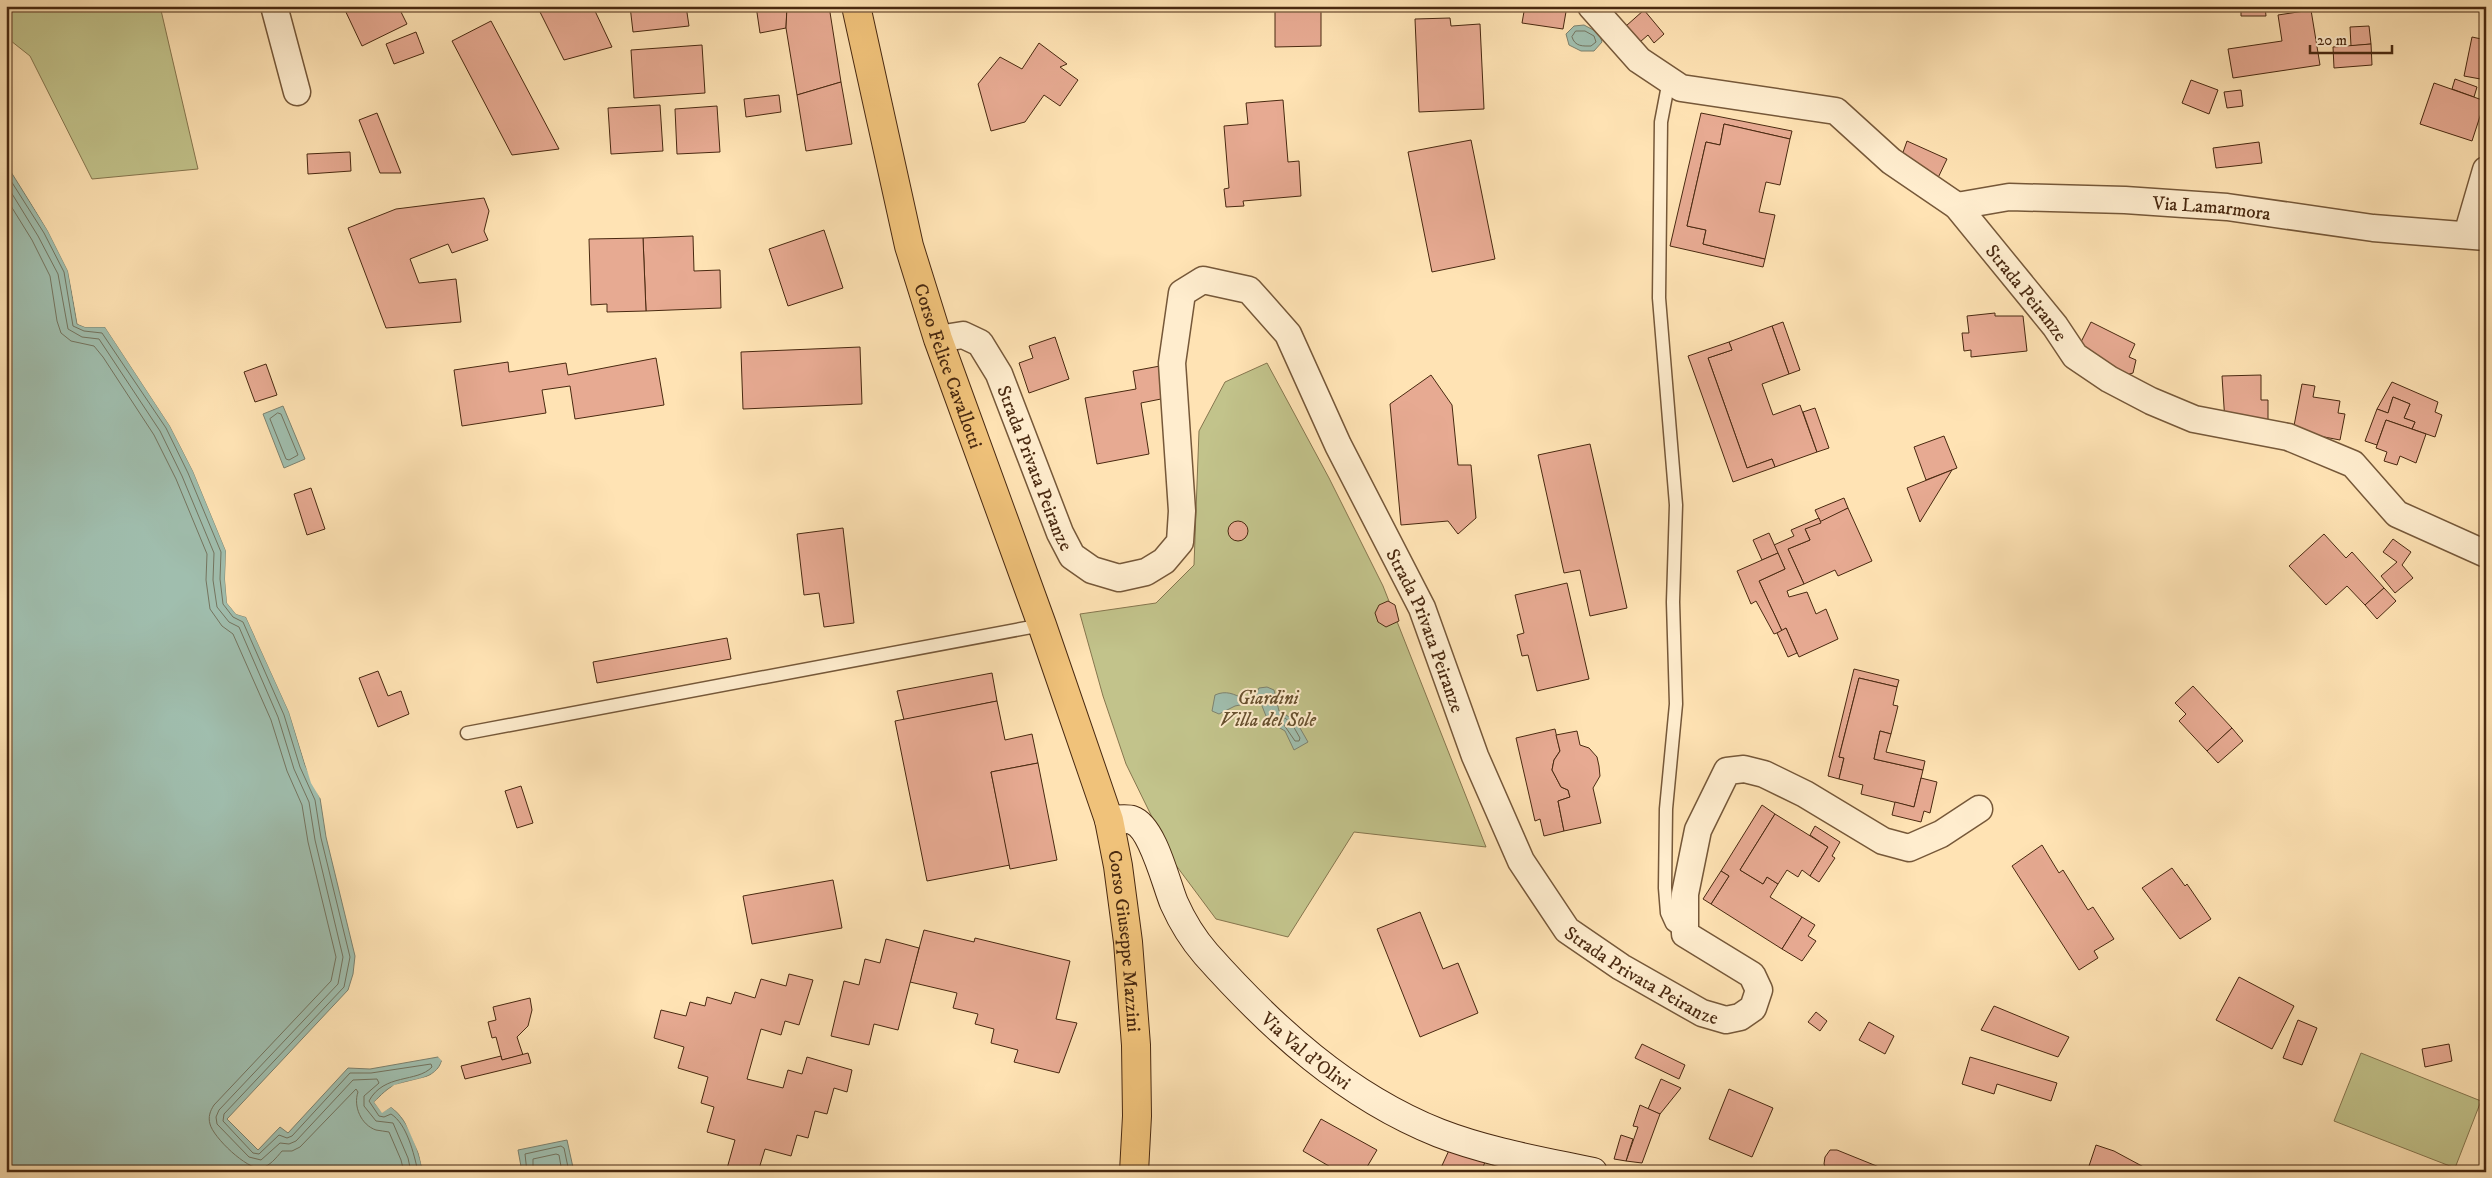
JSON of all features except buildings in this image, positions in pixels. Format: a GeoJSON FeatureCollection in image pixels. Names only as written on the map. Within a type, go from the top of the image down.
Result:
{"type":"FeatureCollection","features":[{"type":"Feature","properties":{"kind":"main road","name":"Corso Felice Cavallotti"},"geometry":{"type":"LineString","coordinates":[[856,6],[909,246],[938,339],[1074,717]]}},
{"type":"Feature","properties":{"kind":"main road","name":"Corso Giuseppe Mazzini"},"geometry":{"type":"LineString","coordinates":[[1074,717],[1109,820],[1118,866],[1128,942],[1136,1045],[1137,1116],[1134,1172]]}},
{"type":"Feature","properties":{"kind":"street"},"geometry":{"type":"LineString","coordinates":[[274,6],[297,92]]}},
{"type":"Feature","properties":{"kind":"street","name":"Strada Peiranze"},"geometry":{"type":"LineString","coordinates":[[1590,6],[1639,60],[1681,88],[1704,93],[1836,111],[1891,161],[1957,206],[1999,254],[2055,326],[2075,356],[2109,379],[2151,401],[2194,418],[2288,437],[2353,464],[2397,514],[2486,554]]}},
{"type":"Feature","properties":{"kind":"street","name":"Via Lamarmora"},"geometry":{"type":"LineString","coordinates":[[1957,206],[2010,197],[2125,200],[2227,207],[2372,228],[2476,236],[2486,170]]}},
{"type":"Feature","properties":{"kind":"street","name":"Strada Privata Peiranze"},"geometry":{"type":"LineString","coordinates":[[938,339],[963,335],[980,343],[999,374],[1060,533],[1072,556],[1092,570],[1119,578],[1146,572],[1164,561],[1180,542],[1182,511],[1172,363],[1182,293],[1203,280],[1249,290],[1288,334],[1338,445],[1422,608],[1475,756],[1521,861],[1567,930],[1621,967],[1702,1013],[1726,1020],[1740,1016],[1753,1008],[1759,990],[1752,975],[1685,934]]}},
{"type":"Feature","properties":{"kind":"street"},"geometry":{"type":"LineString","coordinates":[[1685,934],[1685,894],[1698,830],[1727,772],[1744,769],[1764,774],[1805,794],[1882,841],[1909,848],[1941,834],[1979,809]]}},
{"type":"Feature","properties":{"kind":"street","name":"Via Val d'Olivi"},"geometry":{"type":"LineString","coordinates":[[1109,820],[1132,820],[1141,827],[1152,844],[1175,904],[1189,931],[1206,953],[1274,1023],[1322,1066],[1366,1097],[1438,1133],[1565,1169],[1592,1172]]}},
{"type":"Feature","properties":{"kind":"lane"},"geometry":{"type":"LineString","coordinates":[[1669,80],[1661,122],[1659,298],[1676,505],[1673,602],[1676,704],[1666,809],[1665,888],[1667,913],[1672,924],[1685,934]]}},
{"type":"Feature","properties":{"kind":"lane"},"geometry":{"type":"LineString","coordinates":[[467,733],[1042,625]]}},
{"type":"Feature","properties":{"kind":"green space"},"geometry":{"type":"Polygon","coordinates":[[[6,6],[160,6],[198,169],[92,179],[30,56],[6,37],[6,6]]]}},
{"type":"Feature","properties":{"kind":"green space","name":"Giardini Villa del Sole"},"geometry":{"type":"Polygon","coordinates":[[[1267,363],[1329,478],[1383,586],[1486,847],[1354,832],[1288,937],[1216,919],[1175,864],[1126,764],[1103,696],[1080,614],[1156,603],[1194,565],[1199,431],[1225,382],[1267,363]]]}},
{"type":"Feature","properties":{"kind":"green space"},"geometry":{"type":"Polygon","coordinates":[[[2361,1053],[2481,1101],[2455,1168],[2334,1121],[2361,1053]]]}},
{"type":"Feature","properties":{"kind":"water"},"geometry":{"type":"Polygon","coordinates":[[[1584,25],[1599,33],[1602,42],[1594,51],[1581,51],[1569,45],[1566,34],[1574,26],[1584,25]]]}},
{"type":"Feature","properties":{"kind":"water"},"geometry":{"type":"Polygon","coordinates":[[[6,164],[48,231],[68,271],[77,324],[85,327],[105,327],[170,426],[193,471],[226,551],[225,579],[227,603],[236,614],[246,617],[289,712],[305,765],[320,798],[326,837],[355,956],[353,974],[348,990],[227,1119],[258,1150],[280,1127],[288,1133],[348,1068],[370,1069],[438,1057],[442,1060],[434,1072],[423,1078],[393,1086],[374,1102],[382,1112],[391,1107],[403,1120],[416,1145],[423,1172],[6,1172],[6,164]]]}},
{"type":"Feature","properties":{"kind":"water"},"geometry":{"type":"Polygon","coordinates":[[[283,406],[305,459],[284,468],[263,414],[283,406]]]}},
{"type":"Feature","properties":{"kind":"water"},"geometry":{"type":"Polygon","coordinates":[[[1267,687],[1274,690],[1279,711],[1296,721],[1308,742],[1294,750],[1285,731],[1268,721],[1260,701],[1235,706],[1219,714],[1212,711],[1215,695],[1226,693],[1244,699],[1256,694],[1259,688],[1267,687]]]}},
{"type":"Feature","properties":{"kind":"water"},"geometry":{"type":"Polygon","coordinates":[[[567,1140],[574,1172],[522,1172],[518,1150],[567,1140]]]}},
{"type":"Feature","properties":{"kind":"pier"},"geometry":{"type":"Polygon","coordinates":[[[6,161],[36,205],[71,270],[80,322],[107,325],[173,425],[195,470],[228,551],[227,579],[230,602],[238,612],[249,616],[291,712],[307,764],[322,799],[311,783],[289,712],[246,617],[236,614],[227,603],[225,579],[226,551],[193,471],[170,426],[105,327],[85,327],[78,324],[68,271],[48,231],[6,161]]]}},
{"type":"Feature","properties":{"kind":"pier"},"geometry":{"type":"Polygon","coordinates":[[[440,1055],[444,1060],[442,1068],[432,1078],[395,1087],[377,1102],[383,1109],[392,1105],[404,1114],[422,1153],[425,1172],[423,1172],[419,1154],[402,1115],[391,1107],[382,1113],[374,1102],[394,1085],[430,1076],[440,1067],[442,1061],[438,1057],[440,1055]]]}}]}
